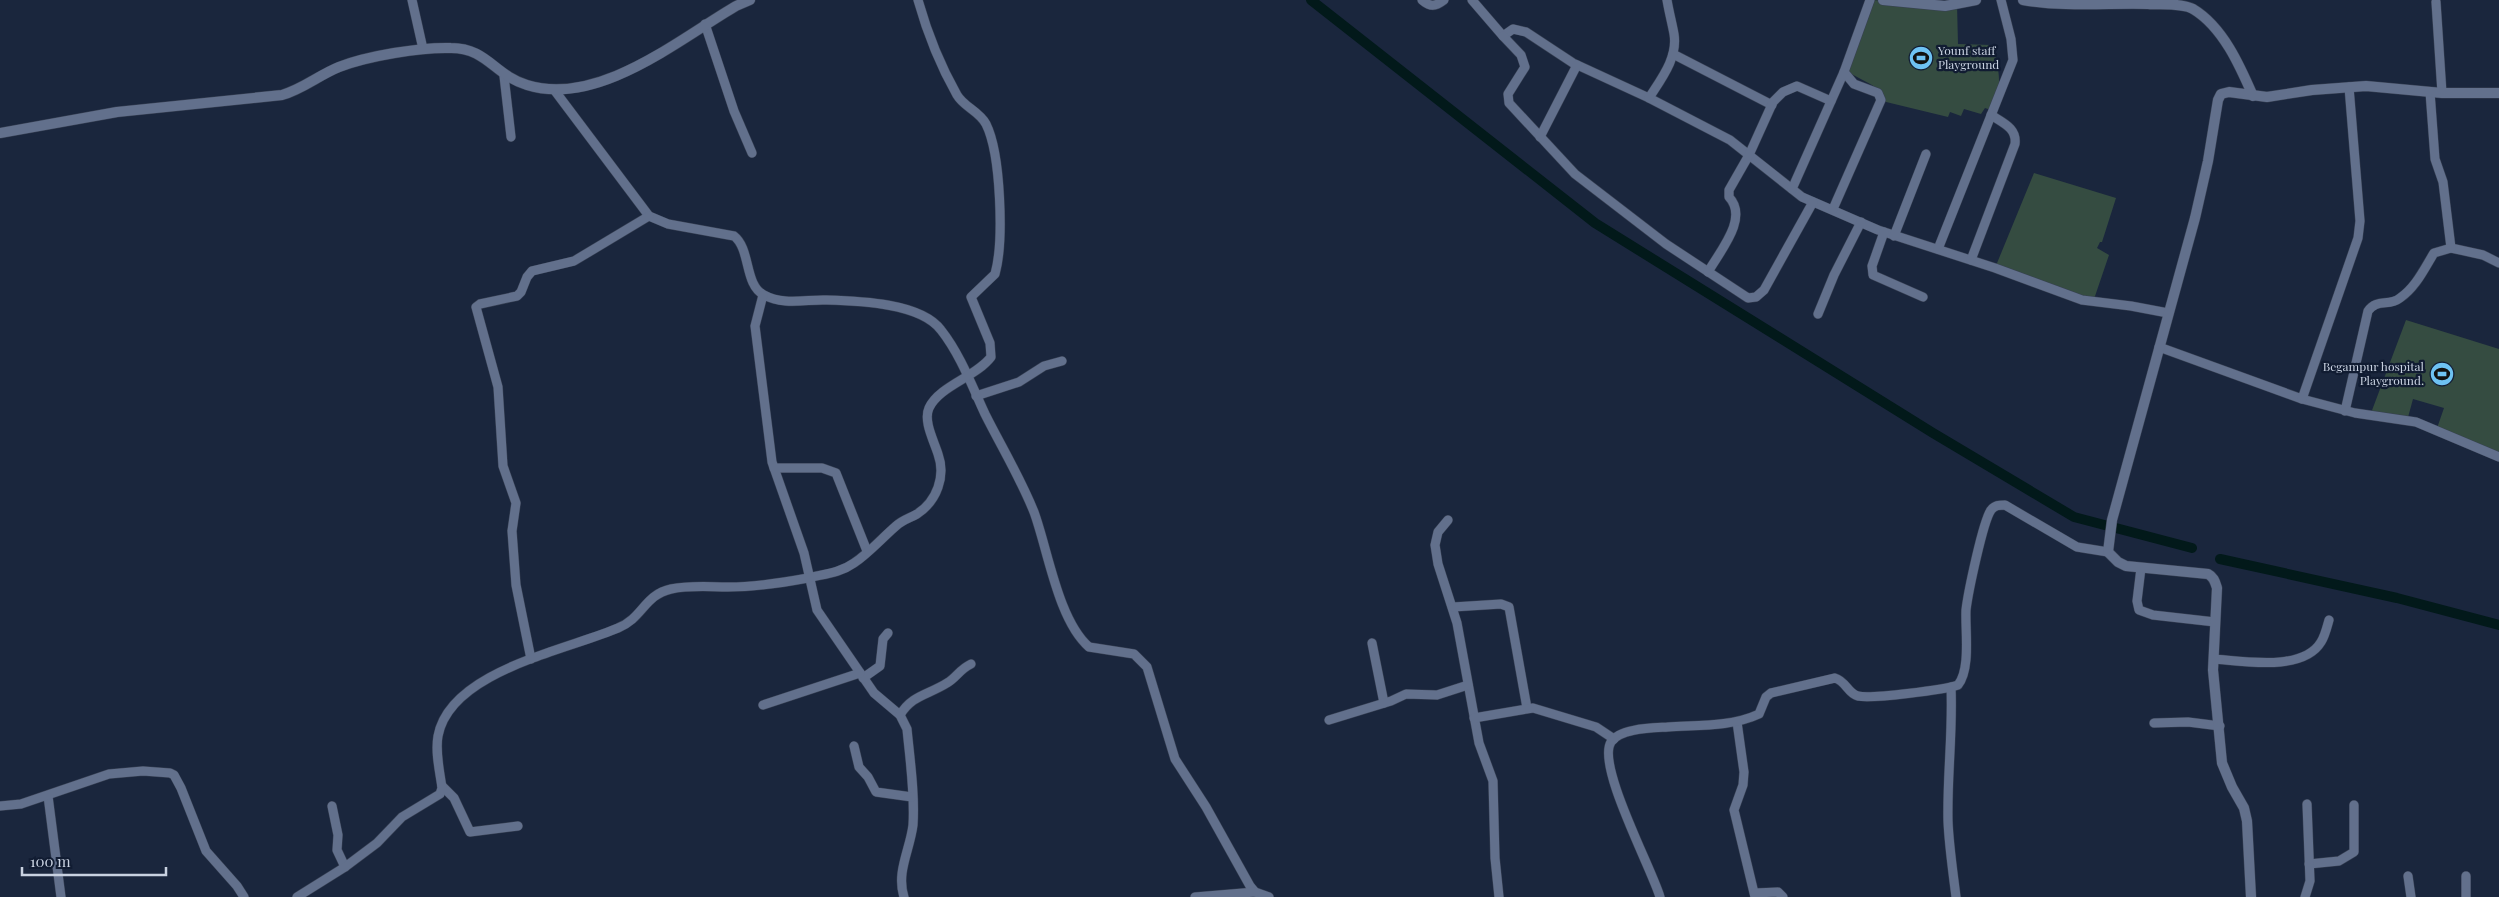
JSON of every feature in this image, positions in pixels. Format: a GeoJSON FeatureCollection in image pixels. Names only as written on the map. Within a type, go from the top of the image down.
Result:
{"type":"FeatureCollection","features":[{"type":"Feature","properties":{"kind":"street"},"geometry":{"type":"LineString","coordinates":[[412,0],[422,49]]}},
{"type":"Feature","properties":{"kind":"street"},"geometry":{"type":"LineString","coordinates":[[0,133],[117,112],[282,95],[301,89],[341,66],[422,49],[470,49],[489,61],[504,76],[528,86],[556,90],[574,88],[622,73],[750,0]]}},
{"type":"Feature","properties":{"kind":"street"},"geometry":{"type":"LineString","coordinates":[[297,897],[313,893],[376,843],[402,817],[440,794],[442,786],[437,750],[438,736],[450,710],[462,697],[480,684],[530,659],[618,628],[637,616],[652,596],[671,589],[692,586],[771,586],[841,570],[854,563],[898,523],[923,508],[941,481],[942,470],[928,426],[928,412],[938,396],[967,378],[991,357],[990,343],[971,297],[996,274],[1002,202],[989,130],[981,116],[957,96],[926,30],[918,0]]}},
{"type":"Feature","properties":{"kind":"street"},"geometry":{"type":"LineString","coordinates":[[1422,0],[1430,6],[1436,6],[1444,0]]}},
{"type":"Feature","properties":{"kind":"street"},"geometry":{"type":"LineString","coordinates":[[1472,0],[1521,55],[1525,67],[1508,94],[1508,103],[1575,174],[1666,244],[1748,298],[1756,297],[1764,290],[1812,202]]}},
{"type":"Feature","properties":{"kind":"street"},"geometry":{"type":"LineString","coordinates":[[1649,98],[1665,74],[1673,54],[1674,34],[1667,0]]}},
{"type":"Feature","properties":{"kind":"street"},"geometry":{"type":"LineString","coordinates":[[1792,189],[1844,72],[1870,0]]}},
{"type":"Feature","properties":{"kind":"street"},"geometry":{"type":"LineString","coordinates":[[1883,0],[1945,6],[1976,0]]}},
{"type":"Feature","properties":{"kind":"street"},"geometry":{"type":"LineString","coordinates":[[1938,250],[2013,60],[2011,39],[2001,0]]}},
{"type":"Feature","properties":{"kind":"street"},"geometry":{"type":"LineString","coordinates":[[2023,0],[2056,4],[2124,1],[2186,6],[2200,14],[2216,30],[2234,56],[2253,96]]}},
{"type":"Feature","properties":{"kind":"street"},"geometry":{"type":"LineString","coordinates":[[2436,2],[2442,93]]}},
{"type":"Feature","properties":{"kind":"street"},"geometry":{"type":"LineString","coordinates":[[705,24],[734,111],[752,153]]}},
{"type":"Feature","properties":{"kind":"street"},"geometry":{"type":"LineString","coordinates":[[1503,36],[1513,29],[1526,32],[1577,65],[1649,98],[1730,140],[1792,189],[1812,202],[1833,209],[1884,232],[1971,260],[2082,300],[2168,313]]}},
{"type":"Feature","properties":{"kind":"street"},"geometry":{"type":"LineString","coordinates":[[1673,54],[1772,105]]}},
{"type":"Feature","properties":{"kind":"street"},"geometry":{"type":"LineString","coordinates":[[1540,137],[1577,65]]}},
{"type":"Feature","properties":{"kind":"street"},"geometry":{"type":"LineString","coordinates":[[1833,209],[1881,100],[1878,93],[1854,84],[1844,72]]}},
{"type":"Feature","properties":{"kind":"street"},"geometry":{"type":"LineString","coordinates":[[504,76],[511,137]]}},
{"type":"Feature","properties":{"kind":"street"},"geometry":{"type":"LineString","coordinates":[[1708,272],[1734,227],[1737,208],[1728,194],[1777,96],[1789,88],[1797,86],[1831,101]]}},
{"type":"Feature","properties":{"kind":"street"},"geometry":{"type":"LineString","coordinates":[[2302,399],[2347,274],[2360,221],[2349,87]]}},
{"type":"Feature","properties":{"kind":"street"},"geometry":{"type":"LineString","coordinates":[[2251,897],[2248,821],[2244,808],[2232,787],[2222,762],[2214,659],[2217,588],[2212,576],[2141,568],[2118,562],[2108,548],[2112,520],[2195,218],[2208,161],[2218,100],[2221,94],[2229,92],[2267,98],[2312,90],[2349,87],[2385,87],[2442,93],[2499,93]]}},
{"type":"Feature","properties":{"kind":"street"},"geometry":{"type":"LineString","coordinates":[[556,90],[649,216],[668,224],[734,236],[740,245],[754,285],[762,295],[790,301],[824,300],[888,306],[917,313],[930,320],[942,332],[1020,478],[1034,514],[1063,604],[1074,627],[1088,647],[1134,654],[1147,667],[1175,759],[1206,807],[1246,880],[1256,892]]}},
{"type":"Feature","properties":{"kind":"street"},"geometry":{"type":"LineString","coordinates":[[2430,92],[2435,159],[2443,182],[2451,248]]}},
{"type":"Feature","properties":{"kind":"street"},"geometry":{"type":"LineString","coordinates":[[1971,260],[2016,138],[2011,127],[1991,115]]}},
{"type":"Feature","properties":{"kind":"street"},"geometry":{"type":"LineString","coordinates":[[1894,236],[1926,154]]}},
{"type":"Feature","properties":{"kind":"street"},"geometry":{"type":"LineString","coordinates":[[530,659],[521,618],[516,576],[512,526],[516,503],[504,469],[498,387],[476,307],[480,304],[517,296],[521,292],[526,277],[532,271],[574,261],[649,216]]}},
{"type":"Feature","properties":{"kind":"street"},"geometry":{"type":"LineString","coordinates":[[1818,314],[1834,275],[1861,222]]}},
{"type":"Feature","properties":{"kind":"street"},"geometry":{"type":"LineString","coordinates":[[1884,232],[1872,266],[1874,275],[1923,297]]}},
{"type":"Feature","properties":{"kind":"street"},"geometry":{"type":"LineString","coordinates":[[2345,410],[2368,311],[2376,304],[2391,302],[2401,298],[2414,285],[2434,253],[2451,248],[2483,255],[2499,263]]}},
{"type":"Feature","properties":{"kind":"street"},"geometry":{"type":"LineString","coordinates":[[762,295],[755,326],[774,468],[798,536],[817,610],[874,693],[900,716],[907,729],[913,824],[904,859],[902,880],[904,897]]}},
{"type":"Feature","properties":{"kind":"street"},"geometry":{"type":"LineString","coordinates":[[2159,347],[2302,399],[2345,410],[2416,422],[2499,457]]}},
{"type":"Feature","properties":{"kind":"street"},"geometry":{"type":"LineString","coordinates":[[976,396],[1020,382],[1044,366],[1062,361]]}},
{"type":"Feature","properties":{"kind":"street"},"geometry":{"type":"LineString","coordinates":[[774,468],[822,468],[836,473],[867,551]]}},
{"type":"Feature","properties":{"kind":"street"},"geometry":{"type":"LineString","coordinates":[[1660,897],[1638,848],[1608,759],[1608,751],[1617,735],[1653,729],[1737,722],[1759,714],[1766,697],[1772,693],[1835,678],[1842,680],[1857,696],[1951,687],[1958,684],[1964,672],[1966,608],[1988,516],[1992,508],[1998,505],[2005,505],[2077,547],[2108,548]]}},
{"type":"Feature","properties":{"kind":"street"},"geometry":{"type":"LineString","coordinates":[[1448,520],[1438,532],[1435,545],[1438,564],[1453,607],[1474,718],[1492,781],[1495,858],[1499,897]]}},
{"type":"Feature","properties":{"kind":"street"},"geometry":{"type":"LineString","coordinates":[[2141,568],[2137,601],[2139,610],[2154,615],[2215,622]]}},
{"type":"Feature","properties":{"kind":"street"},"geometry":{"type":"LineString","coordinates":[[1453,607],[1501,604],[1509,607],[1527,708]]}},
{"type":"Feature","properties":{"kind":"street"},"geometry":{"type":"LineString","coordinates":[[2214,659],[2288,662],[2304,658],[2321,642],[2330,620]]}},
{"type":"Feature","properties":{"kind":"street"},"geometry":{"type":"LineString","coordinates":[[763,705],[862,675],[880,666],[883,639],[888,632]]}},
{"type":"Feature","properties":{"kind":"street"},"geometry":{"type":"LineString","coordinates":[[1372,643],[1384,703]]}},
{"type":"Feature","properties":{"kind":"street"},"geometry":{"type":"LineString","coordinates":[[900,716],[908,702],[949,682],[961,669],[971,664]]}},
{"type":"Feature","properties":{"kind":"street"},"geometry":{"type":"LineString","coordinates":[[1328,720],[1384,703],[1406,694],[1437,695],[1468,685]]}},
{"type":"Feature","properties":{"kind":"street"},"geometry":{"type":"LineString","coordinates":[[1951,687],[1953,725],[1948,822],[1956,897]]}},
{"type":"Feature","properties":{"kind":"street"},"geometry":{"type":"LineString","coordinates":[[1474,718],[1527,708],[1596,727],[1614,739]]}},
{"type":"Feature","properties":{"kind":"street"},"geometry":{"type":"LineString","coordinates":[[1737,722],[1744,772],[1743,785],[1734,810],[1755,895],[1778,892],[1783,897]]}},
{"type":"Feature","properties":{"kind":"street"},"geometry":{"type":"LineString","coordinates":[[2154,723],[2188,722],[2220,726]]}},
{"type":"Feature","properties":{"kind":"street"},"geometry":{"type":"LineString","coordinates":[[854,746],[859,767],[868,777],[876,792],[912,797]]}},
{"type":"Feature","properties":{"kind":"street"},"geometry":{"type":"LineString","coordinates":[[0,806],[12,806],[48,796],[109,774],[143,771],[170,772],[174,775],[181,788],[206,851],[227,874],[244,897]]}},
{"type":"Feature","properties":{"kind":"street"},"geometry":{"type":"LineString","coordinates":[[442,786],[454,798],[470,832],[518,826]]}},
{"type":"Feature","properties":{"kind":"street"},"geometry":{"type":"LineString","coordinates":[[48,796],[61,897]]}},
{"type":"Feature","properties":{"kind":"street"},"geometry":{"type":"LineString","coordinates":[[2305,897],[2310,881],[2306,804]]}},
{"type":"Feature","properties":{"kind":"street"},"geometry":{"type":"LineString","coordinates":[[2309,864],[2339,861],[2354,852],[2354,805]]}},
{"type":"Feature","properties":{"kind":"street"},"geometry":{"type":"LineString","coordinates":[[332,806],[338,835],[337,852],[345,867]]}},
{"type":"Feature","properties":{"kind":"street"},"geometry":{"type":"LineString","coordinates":[[2408,876],[2411,897]]}},
{"type":"Feature","properties":{"kind":"street"},"geometry":{"type":"LineString","coordinates":[[2466,876],[2466,897]]}},
{"type":"Feature","properties":{"kind":"street"},"geometry":{"type":"LineString","coordinates":[[1195,897],[1256,892],[1269,897]]}},
{"type":"Feature","properties":{"kind":"green space","name":"Younf staff Playground"},"geometry":{"type":"Polygon","coordinates":[[[1870,0],[1957,4],[1958,44],[1992,45],[1997,61],[1999,86],[1998,94],[1991,110],[1985,108],[1981,114],[1964,109],[1961,116],[1950,112],[1948,117],[1882,101],[1881,92],[1844,70],[1870,0]]]}},
{"type":"Feature","properties":{"kind":"green space"},"geometry":{"type":"Polygon","coordinates":[[[2034,173],[2116,198],[2102,242],[2100,242],[2097,248],[2109,255],[2093,302],[1995,268],[2034,173]]]}},
{"type":"Feature","properties":{"kind":"green space","name":"Begampur hospital Playground."},"geometry":{"type":"Polygon","coordinates":[[[2406,320],[2499,349],[2499,458],[2436,431],[2444,408],[2413,399],[2407,421],[2371,413],[2406,320]]]}},
{"type":"Feature","properties":{"kind":"waterway"},"geometry":{"type":"LineString","coordinates":[[1311,0],[1595,223],[1933,433],[2074,517],[2192,548]]}},
{"type":"Feature","properties":{"kind":"waterway"},"geometry":{"type":"LineString","coordinates":[[2220,559],[2397,598],[2499,625]]}},
{"type":"Feature","properties":{"kind":"place","name":"Younf staff Playground"},"geometry":{"type":"Point","coordinates":[1921,58]}},
{"type":"Feature","properties":{"kind":"place","name":"Begampur hospital Playground."},"geometry":{"type":"Point","coordinates":[2442,374]}}]}
